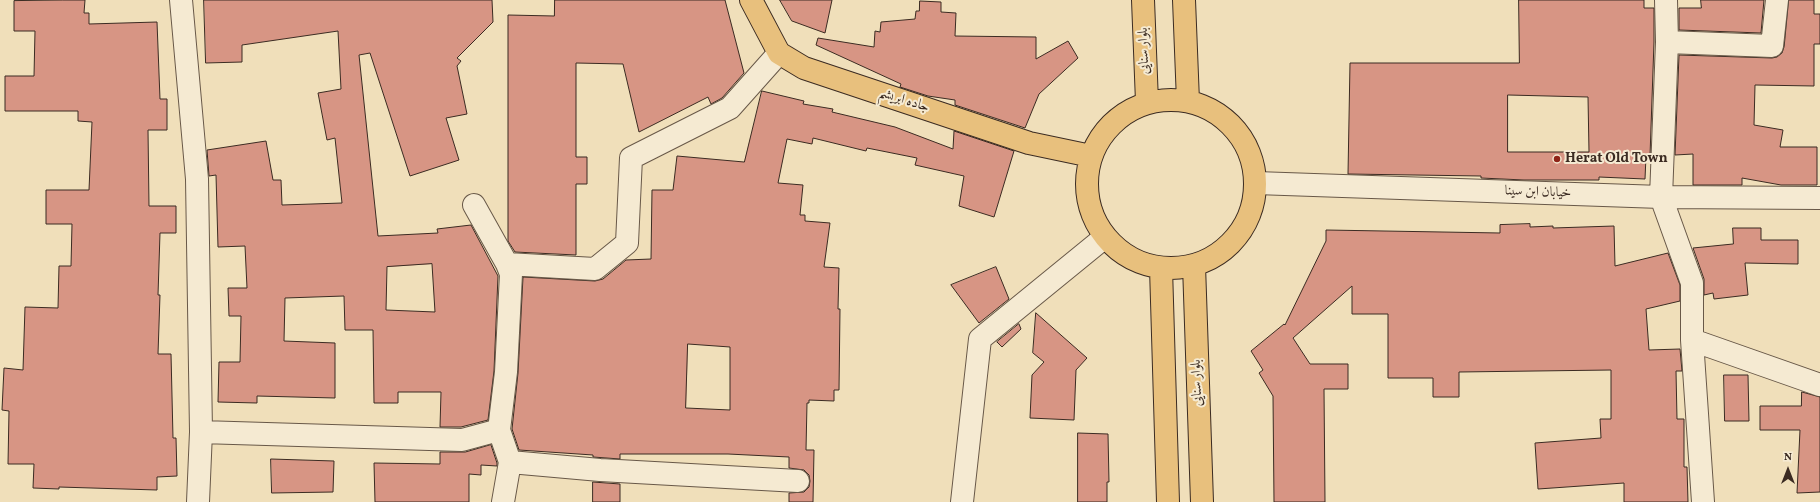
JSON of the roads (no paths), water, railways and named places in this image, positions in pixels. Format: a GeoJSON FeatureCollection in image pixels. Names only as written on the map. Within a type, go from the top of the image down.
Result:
{"type":"FeatureCollection","features":[{"type":"Feature","properties":{"kind":"main road"},"geometry":{"type":"LineString","coordinates":[[752,0],[779,53]]}},
{"type":"Feature","properties":{"kind":"main road","name":"بلوار سنایی"},"geometry":{"type":"LineString","coordinates":[[1143,0],[1147,102]]}},
{"type":"Feature","properties":{"kind":"main road"},"geometry":{"type":"LineString","coordinates":[[1184,0],[1188,101]]}},
{"type":"Feature","properties":{"kind":"main road","name":"جاده ابریشم"},"geometry":{"type":"LineString","coordinates":[[779,53],[804,68],[1029,143],[1091,156]]}},
{"type":"Feature","properties":{"kind":"main road"},"geometry":{"type":"LineString","coordinates":[[1168,99],[1188,101],[1210,109],[1228,122],[1243,140],[1252,160],[1256,183],[1253,205],[1244,225],[1231,243],[1214,256],[1194,265],[1177,268],[1161,268],[1140,262],[1121,252],[1105,237],[1093,219],[1087,198],[1086,177],[1091,156],[1099,138],[1112,122],[1129,110],[1147,102],[1168,99]]}},
{"type":"Feature","properties":{"kind":"main road","name":"بلوار سنایی"},"geometry":{"type":"LineString","coordinates":[[1194,265],[1202,502]]}},
{"type":"Feature","properties":{"kind":"main road"},"geometry":{"type":"LineString","coordinates":[[1161,268],[1168,502]]}},
{"type":"Feature","properties":{"kind":"street"},"geometry":{"type":"LineString","coordinates":[[181,0],[197,179],[201,432],[198,502]]}},
{"type":"Feature","properties":{"kind":"street"},"geometry":{"type":"LineString","coordinates":[[1666,0],[1667,42],[1661,197],[1692,283],[1692,340],[1703,502]]}},
{"type":"Feature","properties":{"kind":"street"},"geometry":{"type":"LineString","coordinates":[[1667,42],[1772,46],[1777,0]]}},
{"type":"Feature","properties":{"kind":"street"},"geometry":{"type":"LineString","coordinates":[[507,264],[595,269],[627,243],[631,158],[730,108],[779,53]]}},
{"type":"Feature","properties":{"kind":"street","name":"خیابان ابن سینا"},"geometry":{"type":"LineString","coordinates":[[1256,183],[1661,197],[1820,198]]}},
{"type":"Feature","properties":{"kind":"street"},"geometry":{"type":"LineString","coordinates":[[474,205],[507,264],[511,274],[506,372],[499,430],[510,462],[502,502]]}},
{"type":"Feature","properties":{"kind":"street"},"geometry":{"type":"LineString","coordinates":[[962,502],[980,338],[1105,237]]}},
{"type":"Feature","properties":{"kind":"street"},"geometry":{"type":"LineString","coordinates":[[1692,340],[1820,385]]}},
{"type":"Feature","properties":{"kind":"street"},"geometry":{"type":"LineString","coordinates":[[201,432],[462,440],[499,430]]}},
{"type":"Feature","properties":{"kind":"street"},"geometry":{"type":"LineString","coordinates":[[510,462],[600,470],[798,481]]}},
{"type":"Feature","properties":{"kind":"place","name":"Herat Old Town"},"geometry":{"type":"Point","coordinates":[1557,159]}}]}
